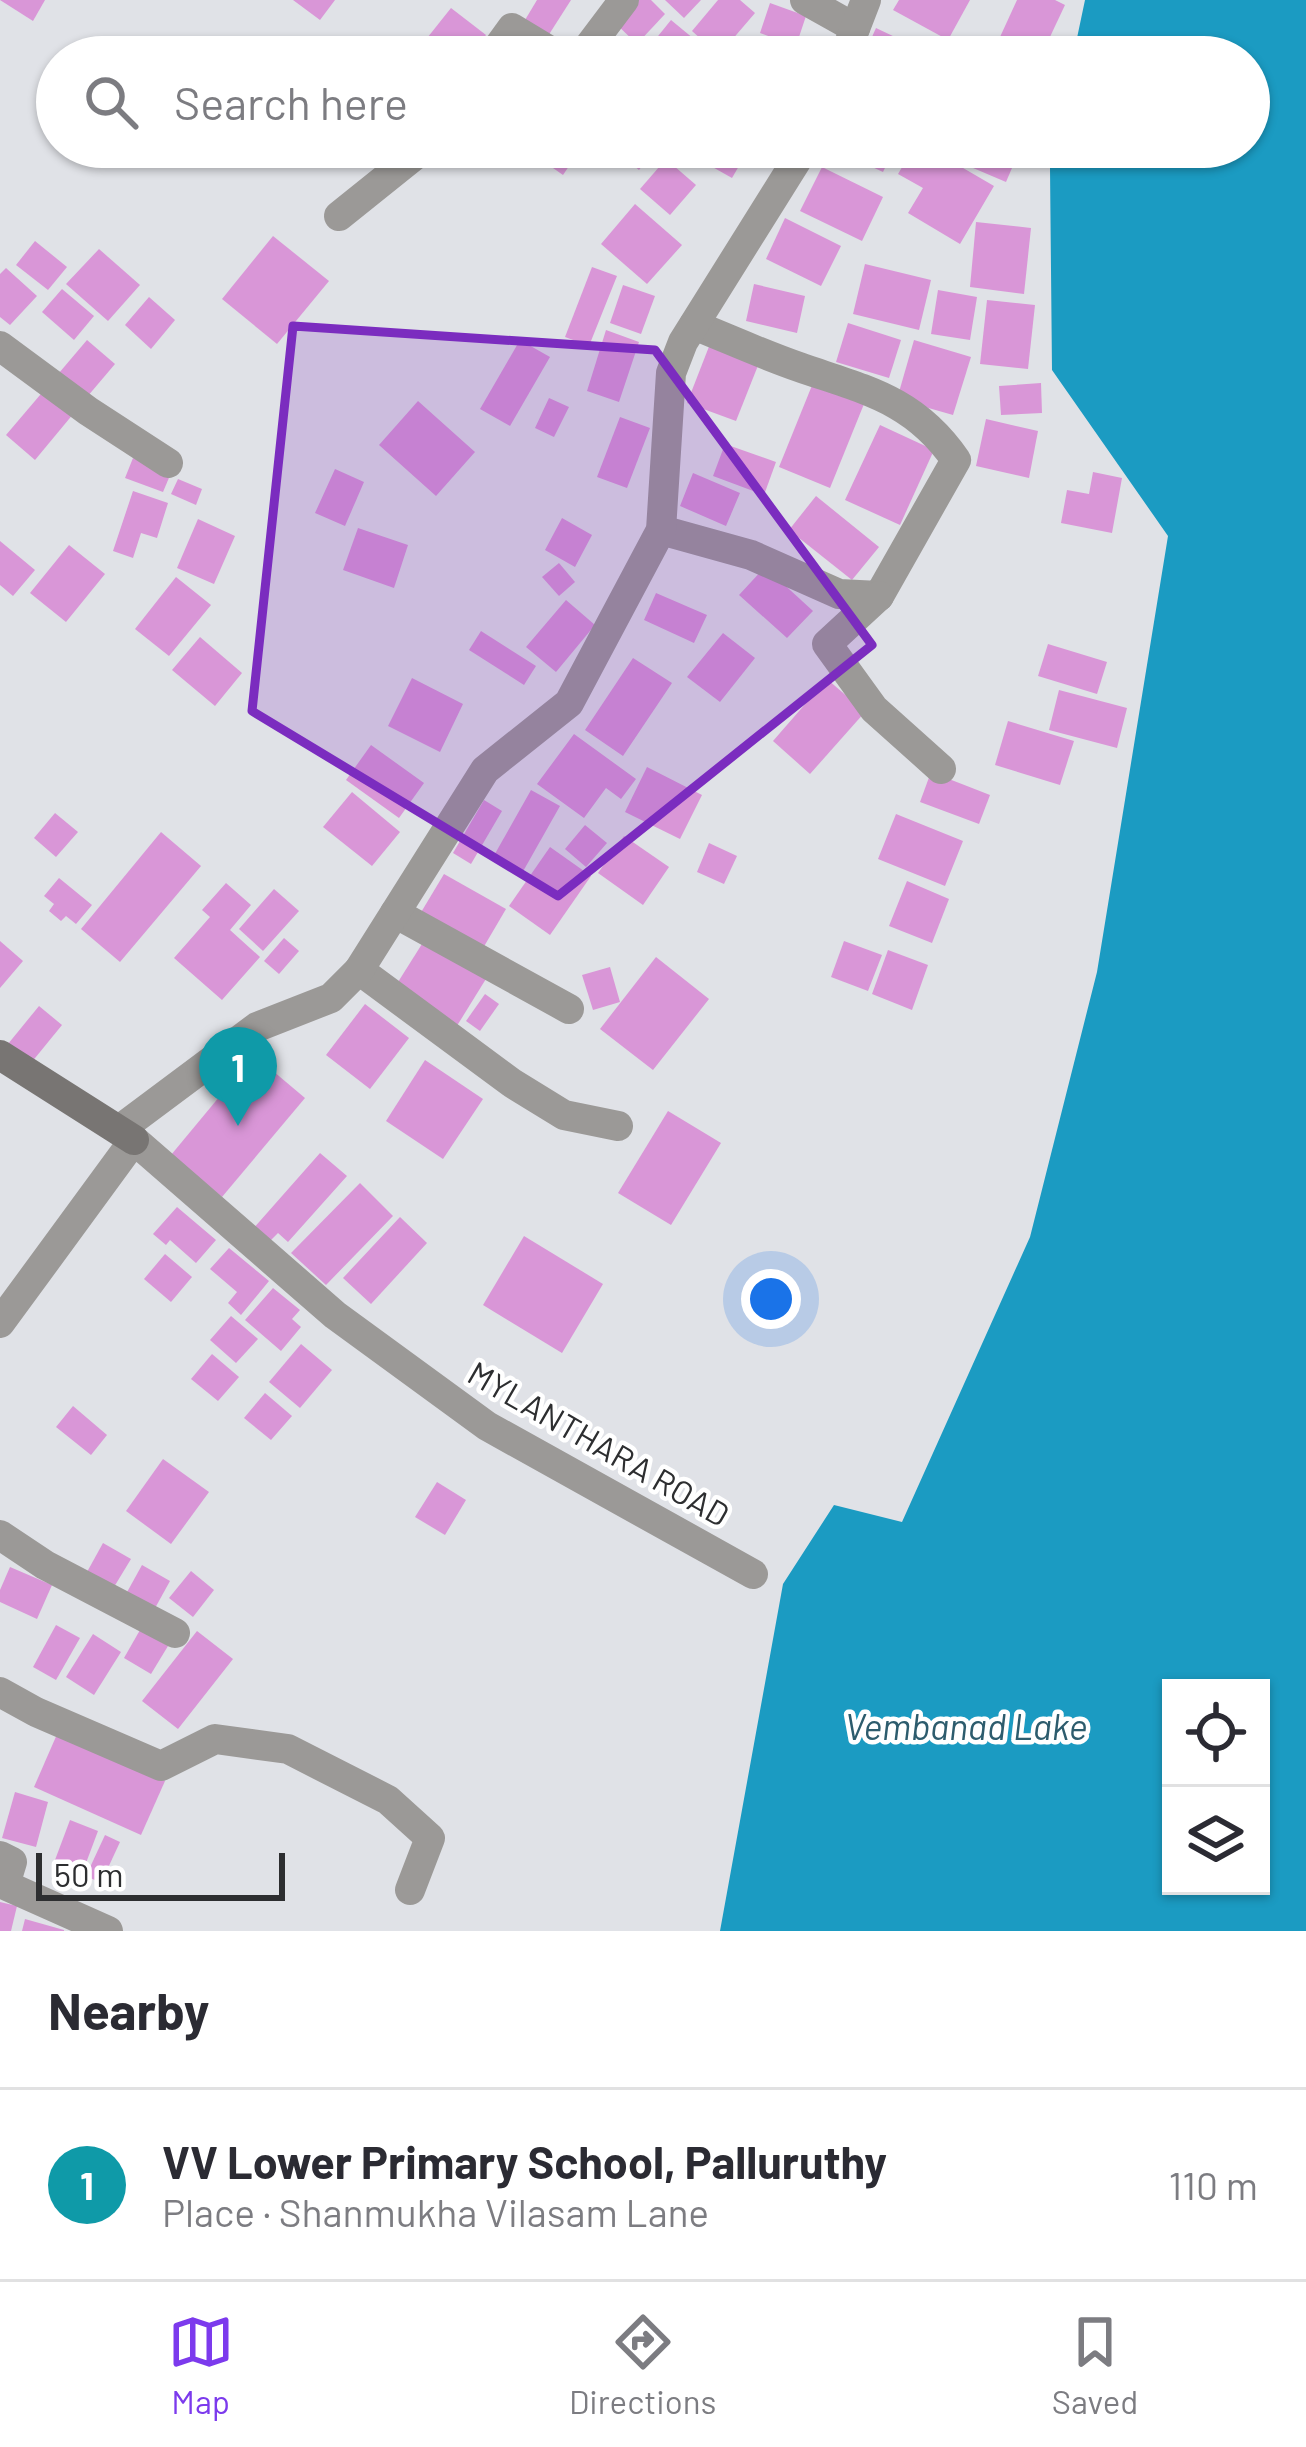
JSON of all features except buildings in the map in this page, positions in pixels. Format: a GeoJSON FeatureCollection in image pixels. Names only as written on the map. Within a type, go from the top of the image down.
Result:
{"type":"FeatureCollection","features":[{"type":"Feature","properties":{"kind":"street"},"geometry":{"type":"LineString","coordinates":[[596,36],[624,0]]}},
{"type":"Feature","properties":{"kind":"street"},"geometry":{"type":"LineString","coordinates":[[805,0],[855,28]]}},
{"type":"Feature","properties":{"kind":"street"},"geometry":{"type":"LineString","coordinates":[[339,216],[399,168]]}},
{"type":"Feature","properties":{"kind":"street"},"geometry":{"type":"LineString","coordinates":[[0,1323],[126,1135],[257,1028],[331,998],[359,970],[484,770],[569,703],[661,530],[671,373],[694,325],[793,168]]}},
{"type":"Feature","properties":{"kind":"street"},"geometry":{"type":"LineString","coordinates":[[694,325],[795,366],[884,394],[935,431],[956,460],[879,596],[827,644],[874,709],[941,769]]}},
{"type":"Feature","properties":{"kind":"street"},"geometry":{"type":"LineString","coordinates":[[0,346],[168,463]]}},
{"type":"Feature","properties":{"kind":"street"},"geometry":{"type":"LineString","coordinates":[[661,530],[751,556],[839,593],[879,596]]}},
{"type":"Feature","properties":{"kind":"street"},"geometry":{"type":"LineString","coordinates":[[394,913],[569,1009]]}},
{"type":"Feature","properties":{"kind":"street"},"geometry":{"type":"LineString","coordinates":[[359,970],[512,1083],[564,1115],[618,1126]]}},
{"type":"Feature","properties":{"kind":"street"},"geometry":{"type":"LineString","coordinates":[[0,1055],[126,1135]]}},
{"type":"Feature","properties":{"kind":"street","name":"MYLANTHARA ROAD"},"geometry":{"type":"LineString","coordinates":[[126,1135],[334,1315],[487,1426],[753,1574]]}},
{"type":"Feature","properties":{"kind":"street"},"geometry":{"type":"LineString","coordinates":[[0,1535],[45,1565],[176,1633]]}},
{"type":"Feature","properties":{"kind":"street"},"geometry":{"type":"LineString","coordinates":[[0,1692],[161,1766],[215,1739],[288,1749],[388,1800],[430,1838],[410,1891]]}},
{"type":"Feature","properties":{"kind":"street"},"geometry":{"type":"LineString","coordinates":[[0,1856],[12,1862],[5,1885],[108,1931]]}},
{"type":"Feature","properties":{"kind":"highlighted area"},"geometry":{"type":"Polygon","coordinates":[[[293,326],[655,350],[872,645],[558,896],[252,711],[293,326]]]}},
{"type":"Feature","properties":{"kind":"water","name":"Vembanad Lake"},"geometry":{"type":"Polygon","coordinates":[[[1085,0],[1306,0],[1306,1931],[720,1931],[783,1584],[834,1505],[902,1522],[1030,1237],[1097,972],[1168,536],[1052,370],[1050,168],[1270,168],[1270,36],[1077,36],[1085,0]]]}},
{"type":"Feature","properties":{"kind":"place","name":"VV Lower Primary School, Palluruthy"},"geometry":{"type":"Point","coordinates":[238,1126]}}]}
